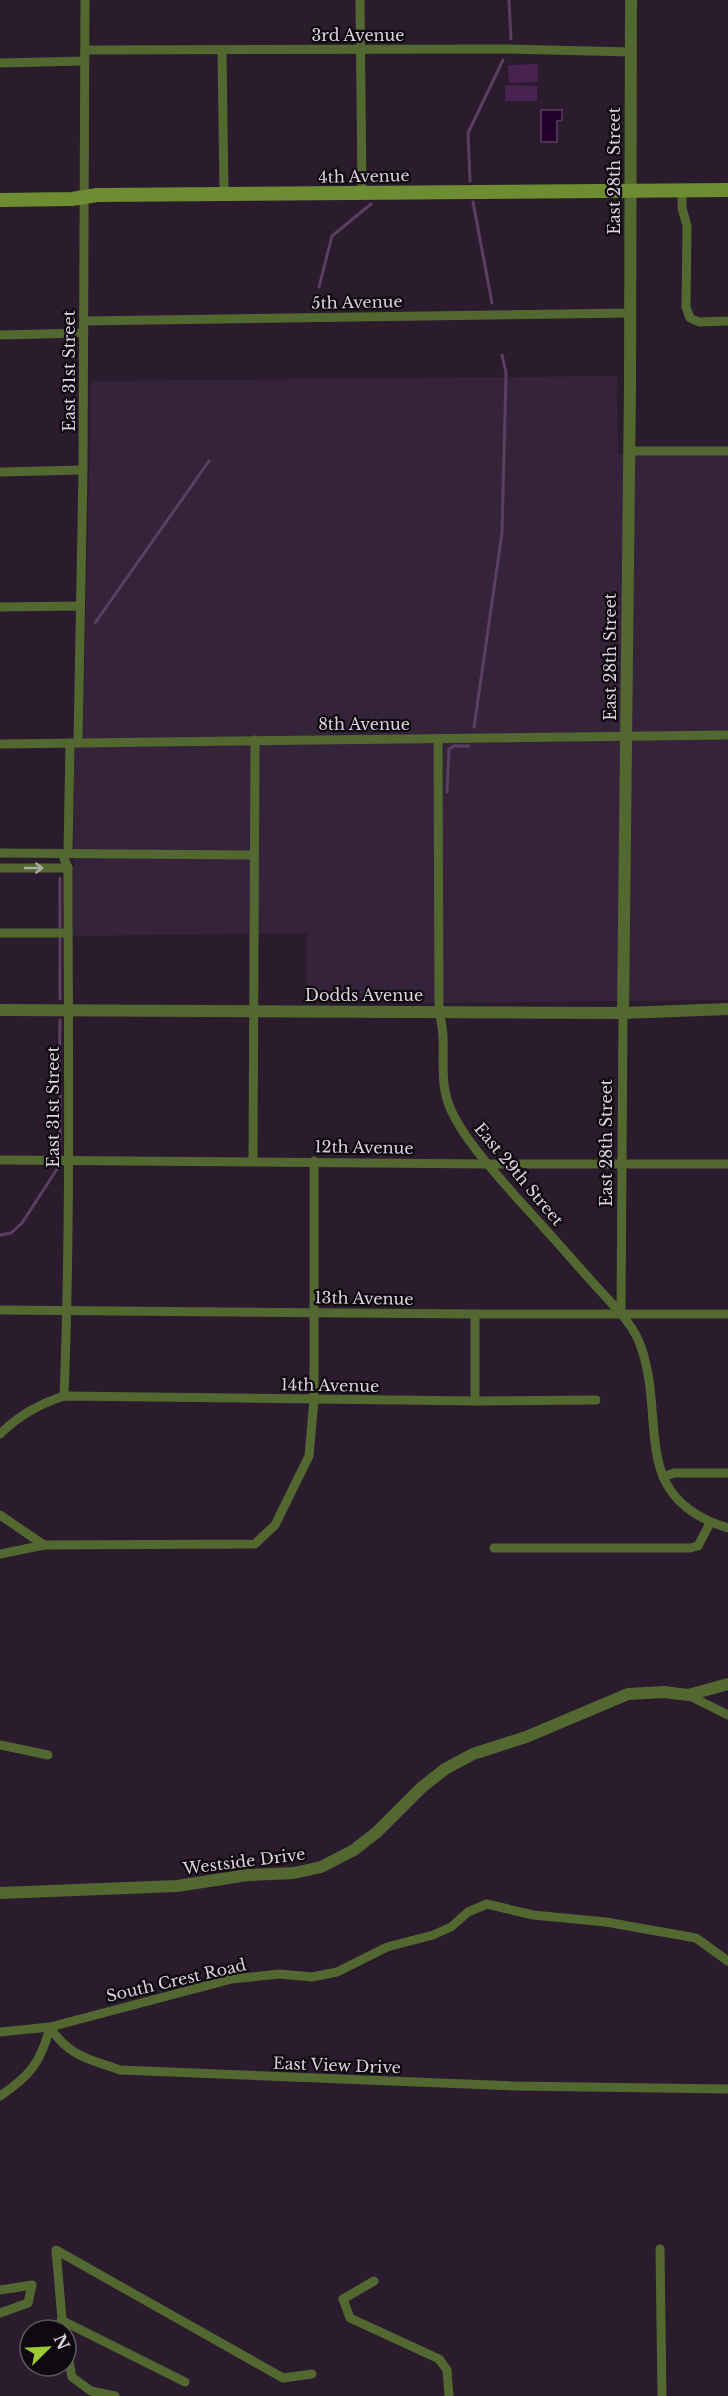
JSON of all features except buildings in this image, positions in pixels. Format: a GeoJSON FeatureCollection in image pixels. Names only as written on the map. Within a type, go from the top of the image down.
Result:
{"type":"FeatureCollection","features":[{"type":"Feature","properties":{"kind":"main road","name":"4th Avenue"},"geometry":{"type":"LineString","coordinates":[[0,201],[97,195],[728,189]]}},
{"type":"Feature","properties":{"kind":"street","name":"East 31st Street"},"geometry":{"type":"LineString","coordinates":[[64,1396],[68,1310],[69,1010],[68,868],[64,858],[68,852],[74,743],[83,470],[85,0]]}},
{"type":"Feature","properties":{"kind":"street"},"geometry":{"type":"LineString","coordinates":[[360,0],[362,192]]}},
{"type":"Feature","properties":{"kind":"street","name":"East 28th Street"},"geometry":{"type":"LineString","coordinates":[[621,1314],[631,0]]}},
{"type":"Feature","properties":{"kind":"street","name":"3rd Avenue"},"geometry":{"type":"LineString","coordinates":[[85,50],[506,49],[631,52]]}},
{"type":"Feature","properties":{"kind":"street"},"geometry":{"type":"LineString","coordinates":[[222,51],[224,194]]}},
{"type":"Feature","properties":{"kind":"street"},"geometry":{"type":"LineString","coordinates":[[0,63],[85,61]]}},
{"type":"Feature","properties":{"kind":"street"},"geometry":{"type":"LineString","coordinates":[[682,190],[682,208],[687,226],[686,307],[690,318],[699,322],[728,321]]}},
{"type":"Feature","properties":{"kind":"street","name":"5th Avenue"},"geometry":{"type":"LineString","coordinates":[[84,321],[630,313]]}},
{"type":"Feature","properties":{"kind":"street"},"geometry":{"type":"LineString","coordinates":[[0,335],[84,333]]}},
{"type":"Feature","properties":{"kind":"street"},"geometry":{"type":"LineString","coordinates":[[628,451],[728,451]]}},
{"type":"Feature","properties":{"kind":"street"},"geometry":{"type":"LineString","coordinates":[[0,472],[83,470]]}},
{"type":"Feature","properties":{"kind":"street"},"geometry":{"type":"LineString","coordinates":[[0,607],[79,606]]}},
{"type":"Feature","properties":{"kind":"street","name":"8th Avenue"},"geometry":{"type":"LineString","coordinates":[[0,744],[728,735]]}},
{"type":"Feature","properties":{"kind":"street","name":"East 29th Street"},"geometry":{"type":"LineString","coordinates":[[438,739],[440,1011],[444,1036],[444,1088],[450,1108],[487,1164],[621,1314],[640,1343],[650,1374],[656,1457],[663,1477],[679,1500],[692,1513],[710,1523],[728,1528]]}},
{"type":"Feature","properties":{"kind":"street"},"geometry":{"type":"LineString","coordinates":[[253,1161],[255,740]]}},
{"type":"Feature","properties":{"kind":"street"},"geometry":{"type":"LineString","coordinates":[[0,853],[253,855]]}},
{"type":"Feature","properties":{"kind":"street"},"geometry":{"type":"LineString","coordinates":[[0,868],[68,868]]}},
{"type":"Feature","properties":{"kind":"street"},"geometry":{"type":"LineString","coordinates":[[0,933],[68,933]]}},
{"type":"Feature","properties":{"kind":"street","name":"Dodds Avenue"},"geometry":{"type":"LineString","coordinates":[[0,1010],[623,1013],[728,1009]]}},
{"type":"Feature","properties":{"kind":"street","name":"12th Avenue"},"geometry":{"type":"LineString","coordinates":[[0,1160],[728,1164]]}},
{"type":"Feature","properties":{"kind":"street"},"geometry":{"type":"LineString","coordinates":[[0,1554],[44,1545],[255,1544],[275,1525],[309,1456],[314,1400],[314,1161]]}},
{"type":"Feature","properties":{"kind":"street","name":"13th Avenue"},"geometry":{"type":"LineString","coordinates":[[0,1310],[728,1314]]}},
{"type":"Feature","properties":{"kind":"street"},"geometry":{"type":"LineString","coordinates":[[475,1314],[475,1401]]}},
{"type":"Feature","properties":{"kind":"street"},"geometry":{"type":"LineString","coordinates":[[0,1434],[14,1420],[38,1405],[64,1396]]}},
{"type":"Feature","properties":{"kind":"street","name":"14th Avenue"},"geometry":{"type":"LineString","coordinates":[[64,1396],[314,1400],[596,1400]]}},
{"type":"Feature","properties":{"kind":"street"},"geometry":{"type":"LineString","coordinates":[[663,1477],[674,1473],[728,1473]]}},
{"type":"Feature","properties":{"kind":"street"},"geometry":{"type":"LineString","coordinates":[[0,1515],[44,1545]]}},
{"type":"Feature","properties":{"kind":"street"},"geometry":{"type":"LineString","coordinates":[[494,1548],[690,1548],[698,1546],[710,1523]]}},
{"type":"Feature","properties":{"kind":"street","name":"Westside Drive"},"geometry":{"type":"LineString","coordinates":[[0,1893],[177,1886],[248,1875],[294,1873],[321,1867],[354,1850],[377,1832],[420,1788],[445,1769],[472,1754],[544,1731],[628,1694],[664,1692],[688,1695],[728,1684]]}},
{"type":"Feature","properties":{"kind":"street"},"geometry":{"type":"LineString","coordinates":[[688,1695],[728,1715]]}},
{"type":"Feature","properties":{"kind":"street"},"geometry":{"type":"LineString","coordinates":[[0,1745],[48,1755]]}},
{"type":"Feature","properties":{"kind":"street","name":"South Crest Road"},"geometry":{"type":"LineString","coordinates":[[0,2032],[50,2027],[232,1980],[279,1974],[312,1977],[338,1972],[387,1947],[433,1935],[451,1927],[468,1912],[487,1904],[533,1915],[606,1922],[696,1938],[728,1961]]}},
{"type":"Feature","properties":{"kind":"street"},"geometry":{"type":"LineString","coordinates":[[0,2096],[22,2082],[43,2052],[50,2027]]}},
{"type":"Feature","properties":{"kind":"street","name":"East View Drive"},"geometry":{"type":"LineString","coordinates":[[50,2027],[58,2040],[74,2054],[120,2070],[502,2086],[728,2089]]}},
{"type":"Feature","properties":{"kind":"street"},"geometry":{"type":"LineString","coordinates":[[660,2249],[662,2396]]}},
{"type":"Feature","properties":{"kind":"street"},"geometry":{"type":"LineString","coordinates":[[61,2318],[56,2250],[283,2378],[312,2374]]}},
{"type":"Feature","properties":{"kind":"street"},"geometry":{"type":"LineString","coordinates":[[374,2281],[343,2299],[350,2318],[439,2359],[447,2370],[449,2396]]}},
{"type":"Feature","properties":{"kind":"street"},"geometry":{"type":"LineString","coordinates":[[0,2290],[32,2285],[28,2303],[0,2313]]}},
{"type":"Feature","properties":{"kind":"street"},"geometry":{"type":"LineString","coordinates":[[78,2332],[185,2382]]}},
{"type":"Feature","properties":{"kind":"street"},"geometry":{"type":"LineString","coordinates":[[73,2378],[91,2391],[115,2396]]}},
{"type":"Feature","properties":{"kind":"shaded area"},"geometry":{"type":"Polygon","coordinates":[[[538,64],[538,82],[509,83],[508,65],[538,64]]]}},
{"type":"Feature","properties":{"kind":"shaded area"},"geometry":{"type":"Polygon","coordinates":[[[505,85],[537,86],[537,101],[505,101],[505,85]]]}},
{"type":"Feature","properties":{"kind":"shaded area"},"geometry":{"type":"Polygon","coordinates":[[[541,110],[562,110],[562,120],[557,121],[557,142],[541,142],[541,110]]]}},
{"type":"Feature","properties":{"kind":"shaded area"},"geometry":{"type":"Polygon","coordinates":[[[617,376],[618,454],[728,454],[728,1000],[447,1003],[306,1001],[307,933],[73,936],[74,748],[83,748],[91,381],[617,376]]]}},
{"type":"Feature","properties":{"kind":"waterway"},"geometry":{"type":"LineString","coordinates":[[509,0],[511,39]]}},
{"type":"Feature","properties":{"kind":"waterway"},"geometry":{"type":"LineString","coordinates":[[470,181],[468,133],[503,60]]}},
{"type":"Feature","properties":{"kind":"waterway"},"geometry":{"type":"LineString","coordinates":[[473,202],[492,303]]}},
{"type":"Feature","properties":{"kind":"waterway"},"geometry":{"type":"LineString","coordinates":[[319,287],[332,236],[371,204]]}},
{"type":"Feature","properties":{"kind":"waterway"},"geometry":{"type":"LineString","coordinates":[[474,727],[502,533],[506,373],[502,355]]}},
{"type":"Feature","properties":{"kind":"waterway"},"geometry":{"type":"LineString","coordinates":[[95,623],[209,461]]}},
{"type":"Feature","properties":{"kind":"waterway"},"geometry":{"type":"LineString","coordinates":[[447,792],[449,749],[454,746],[469,746]]}},
{"type":"Feature","properties":{"kind":"waterway"},"geometry":{"type":"LineString","coordinates":[[60,878],[60,928]]}},
{"type":"Feature","properties":{"kind":"waterway"},"geometry":{"type":"LineString","coordinates":[[60,938],[60,999]]}},
{"type":"Feature","properties":{"kind":"waterway"},"geometry":{"type":"LineString","coordinates":[[59,1081],[60,1020]]}},
{"type":"Feature","properties":{"kind":"waterway"},"geometry":{"type":"LineString","coordinates":[[60,1088],[60,1150]]}},
{"type":"Feature","properties":{"kind":"waterway"},"geometry":{"type":"LineString","coordinates":[[0,1235],[11,1233],[22,1223],[59,1166]]}}]}
